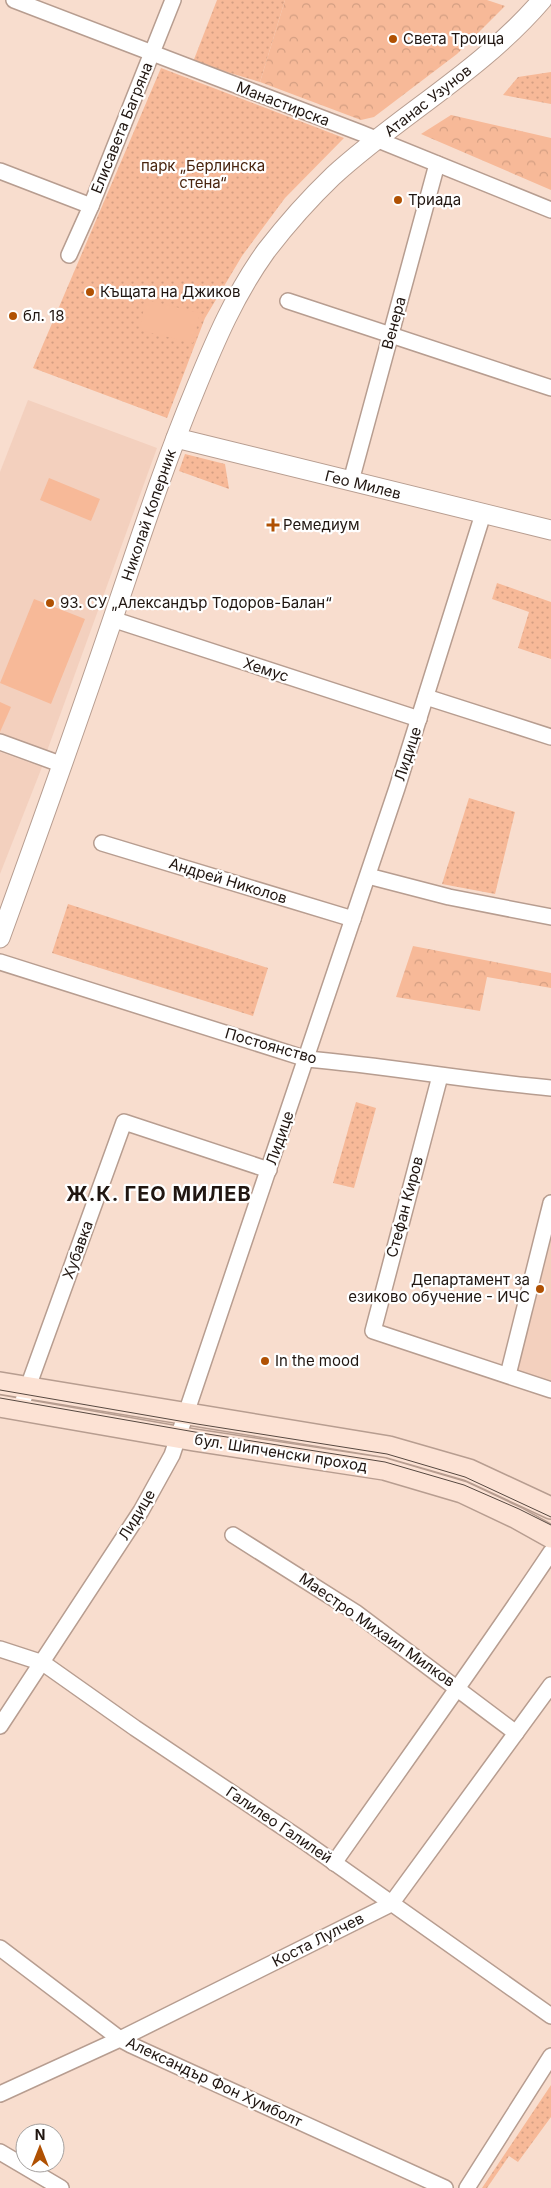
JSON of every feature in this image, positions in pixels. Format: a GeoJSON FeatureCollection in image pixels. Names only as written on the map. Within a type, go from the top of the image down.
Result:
{"type":"FeatureCollection","features":[{"type":"Feature","properties":{"kind":"main road","name":"бул. Шипченски проход"},"geometry":{"type":"LineString","coordinates":[[0,1383],[389,1446],[469,1470],[551,1508]]}},
{"type":"Feature","properties":{"kind":"main road","name":"бул. Шипченски проход"},"geometry":{"type":"LineString","coordinates":[[10,1407],[178,1438],[384,1469],[462,1492],[551,1537]]}},
{"type":"Feature","properties":{"kind":"street","name":"Манастирска"},"geometry":{"type":"LineString","coordinates":[[14,0],[378,139],[551,210]]}},
{"type":"Feature","properties":{"kind":"street","name":"Елисавета Багряна"},"geometry":{"type":"LineString","coordinates":[[69,254],[91,206],[173,0]]}},
{"type":"Feature","properties":{"kind":"street","name":"Атанас Узунов"},"geometry":{"type":"LineString","coordinates":[[378,139],[470,69],[515,29],[542,0]]}},
{"type":"Feature","properties":{"kind":"street","name":"Николай Коперник"},"geometry":{"type":"LineString","coordinates":[[0,938],[63,764],[176,438],[220,330],[246,282],[266,251],[301,209],[333,176],[378,139]]}},
{"type":"Feature","properties":{"kind":"street","name":"Венера"},"geometry":{"type":"LineString","coordinates":[[351,481],[437,164]]}},
{"type":"Feature","properties":{"kind":"street"},"geometry":{"type":"LineString","coordinates":[[0,171],[91,206]]}},
{"type":"Feature","properties":{"kind":"street"},"geometry":{"type":"LineString","coordinates":[[288,301],[551,388]]}},
{"type":"Feature","properties":{"kind":"street","name":"Гео Милев"},"geometry":{"type":"LineString","coordinates":[[176,438],[551,530]]}},
{"type":"Feature","properties":{"kind":"street","name":"Лидице"},"geometry":{"type":"LineString","coordinates":[[0,1726],[141,1511],[172,1455],[368,876],[483,514]]}},
{"type":"Feature","properties":{"kind":"street","name":"Хемус"},"geometry":{"type":"LineString","coordinates":[[112,619],[419,719]]}},
{"type":"Feature","properties":{"kind":"street"},"geometry":{"type":"LineString","coordinates":[[426,698],[551,737]]}},
{"type":"Feature","properties":{"kind":"street"},"geometry":{"type":"LineString","coordinates":[[0,742],[63,764]]}},
{"type":"Feature","properties":{"kind":"street","name":"Андрей Николов"},"geometry":{"type":"LineString","coordinates":[[102,843],[353,920]]}},
{"type":"Feature","properties":{"kind":"street"},"geometry":{"type":"LineString","coordinates":[[368,876],[448,896],[551,917]]}},
{"type":"Feature","properties":{"kind":"street","name":"Постоянство"},"geometry":{"type":"LineString","coordinates":[[0,962],[307,1060],[359,1064],[440,1076],[551,1088]]}},
{"type":"Feature","properties":{"kind":"street","name":"Стефан Киров"},"geometry":{"type":"LineString","coordinates":[[440,1076],[373,1331],[551,1390]]}},
{"type":"Feature","properties":{"kind":"street","name":"Хубавка"},"geometry":{"type":"LineString","coordinates":[[10,1407],[28,1388],[124,1122],[269,1170]]}},
{"type":"Feature","properties":{"kind":"street"},"geometry":{"type":"LineString","coordinates":[[508,1375],[551,1203]]}},
{"type":"Feature","properties":{"kind":"street","name":"Маестро Михаил Милков"},"geometry":{"type":"LineString","coordinates":[[233,1535],[355,1612],[459,1688],[516,1733]]}},
{"type":"Feature","properties":{"kind":"street"},"geometry":{"type":"LineString","coordinates":[[334,1863],[459,1688],[551,1552]]}},
{"type":"Feature","properties":{"kind":"street","name":"Галилео Галилей"},"geometry":{"type":"LineString","coordinates":[[0,1649],[43,1663],[334,1863],[551,2016]]}},
{"type":"Feature","properties":{"kind":"street","name":"Коста Лулчев"},"geometry":{"type":"LineString","coordinates":[[0,2094],[120,2039],[391,1904],[551,1685]]}},
{"type":"Feature","properties":{"kind":"street","name":"Александър Фон Хумболт"},"geometry":{"type":"LineString","coordinates":[[0,1948],[120,2039],[445,2188]]}},
{"type":"Feature","properties":{"kind":"street"},"geometry":{"type":"LineString","coordinates":[[467,2188],[551,2056]]}},
{"type":"Feature","properties":{"kind":"street"},"geometry":{"type":"LineString","coordinates":[[0,2152],[61,2188]]}},
{"type":"Feature","properties":{"kind":"shaded area","name":"93. СУ „Александър Тодоров-Балан“"},"geometry":{"type":"Polygon","coordinates":[[[28,400],[157,448],[47,751],[0,734],[0,472],[28,400]]]}},
{"type":"Feature","properties":{"kind":"shaded area"},"geometry":{"type":"Polygon","coordinates":[[[0,752],[42,767],[0,874],[0,752]]]}},
{"type":"Feature","properties":{"kind":"shaded area","name":"Департамент за езиково обучение - ИЧС"},"geometry":{"type":"Polygon","coordinates":[[[551,1203],[551,1390],[508,1375],[551,1203]]]}},
{"type":"Feature","properties":{"kind":"green space"},"geometry":{"type":"Polygon","coordinates":[[[217,0],[285,0],[260,82],[193,62],[217,0]]]}},
{"type":"Feature","properties":{"kind":"green space"},"geometry":{"type":"Polygon","coordinates":[[[285,0],[487,0],[505,6],[457,54],[374,117],[361,120],[260,82],[285,0]]]}},
{"type":"Feature","properties":{"kind":"green space","name":"парк „Берлинска стена“"},"geometry":{"type":"Polygon","coordinates":[[[161,68],[344,138],[285,198],[242,256],[205,318],[167,418],[33,368],[161,68]]]}},
{"type":"Feature","properties":{"kind":"green space"},"geometry":{"type":"Polygon","coordinates":[[[551,72],[551,104],[503,95],[518,77],[551,72]]]}},
{"type":"Feature","properties":{"kind":"green space"},"geometry":{"type":"Polygon","coordinates":[[[451,115],[551,138],[551,190],[421,134],[451,115]]]}},
{"type":"Feature","properties":{"kind":"green space"},"geometry":{"type":"Polygon","coordinates":[[[146,300],[200,313],[193,343],[139,330],[146,300]]]}},
{"type":"Feature","properties":{"kind":"green space"},"geometry":{"type":"Polygon","coordinates":[[[185,454],[225,464],[229,489],[179,471],[185,454]]]}},
{"type":"Feature","properties":{"kind":"green space"},"geometry":{"type":"Polygon","coordinates":[[[49,478],[100,499],[91,521],[40,500],[49,478]]]}},
{"type":"Feature","properties":{"kind":"green space"},"geometry":{"type":"Polygon","coordinates":[[[497,583],[551,602],[551,659],[518,648],[529,612],[492,599],[497,583]]]}},
{"type":"Feature","properties":{"kind":"green space"},"geometry":{"type":"Polygon","coordinates":[[[34,599],[85,619],[51,704],[0,683],[34,599]]]}},
{"type":"Feature","properties":{"kind":"green space"},"geometry":{"type":"Polygon","coordinates":[[[0,702],[11,707],[0,732],[0,702]]]}},
{"type":"Feature","properties":{"kind":"green space"},"geometry":{"type":"Polygon","coordinates":[[[469,798],[515,812],[495,894],[442,884],[469,798]]]}},
{"type":"Feature","properties":{"kind":"green space"},"geometry":{"type":"Polygon","coordinates":[[[68,904],[268,968],[253,1016],[52,953],[68,904]]]}},
{"type":"Feature","properties":{"kind":"green space"},"geometry":{"type":"Polygon","coordinates":[[[413,946],[551,973],[551,988],[487,977],[480,1011],[396,997],[413,946]]]}},
{"type":"Feature","properties":{"kind":"green space"},"geometry":{"type":"Polygon","coordinates":[[[356,1102],[376,1108],[354,1188],[333,1183],[356,1102]]]}},
{"type":"Feature","properties":{"kind":"green space"},"geometry":{"type":"Polygon","coordinates":[[[551,2085],[551,2117],[518,2162],[509,2156],[487,2188],[482,2188],[551,2085]]]}},
{"type":"Feature","properties":{"kind":"tram line"},"geometry":{"type":"LineString","coordinates":[[0,1390],[387,1454],[465,1477],[551,1517]]}},
{"type":"Feature","properties":{"kind":"tram line"},"geometry":{"type":"LineString","coordinates":[[0,1398],[195,1432],[385,1462],[464,1485],[551,1525]]}},
{"type":"Feature","properties":{"kind":"place","name":"Света Троица"},"geometry":{"type":"Point","coordinates":[393,39]}},
{"type":"Feature","properties":{"kind":"place","name":"Триада"},"geometry":{"type":"Point","coordinates":[398,200]}},
{"type":"Feature","properties":{"kind":"place","name":"Къщата на Джиков"},"geometry":{"type":"Point","coordinates":[90,292]}},
{"type":"Feature","properties":{"kind":"place","name":"бл. 18"},"geometry":{"type":"Point","coordinates":[13,316]}},
{"type":"Feature","properties":{"kind":"place","name":"Ремедиум"},"geometry":{"type":"Point","coordinates":[273,525]}},
{"type":"Feature","properties":{"kind":"place","name":"93. СУ „Александър Тодоров-Балан“"},"geometry":{"type":"Point","coordinates":[50,603]}},
{"type":"Feature","properties":{"kind":"place","name":"Департамент за езиково обучение - ИЧС"},"geometry":{"type":"Point","coordinates":[540,1289]}},
{"type":"Feature","properties":{"kind":"place","name":"In the mood"},"geometry":{"type":"Point","coordinates":[265,1361]}},
{"type":"Feature","properties":{"kind":"district","name":"Ж.К. ГЕО МИЛЕВ"},"geometry":{"type":"Point","coordinates":[159,1194]}}]}
